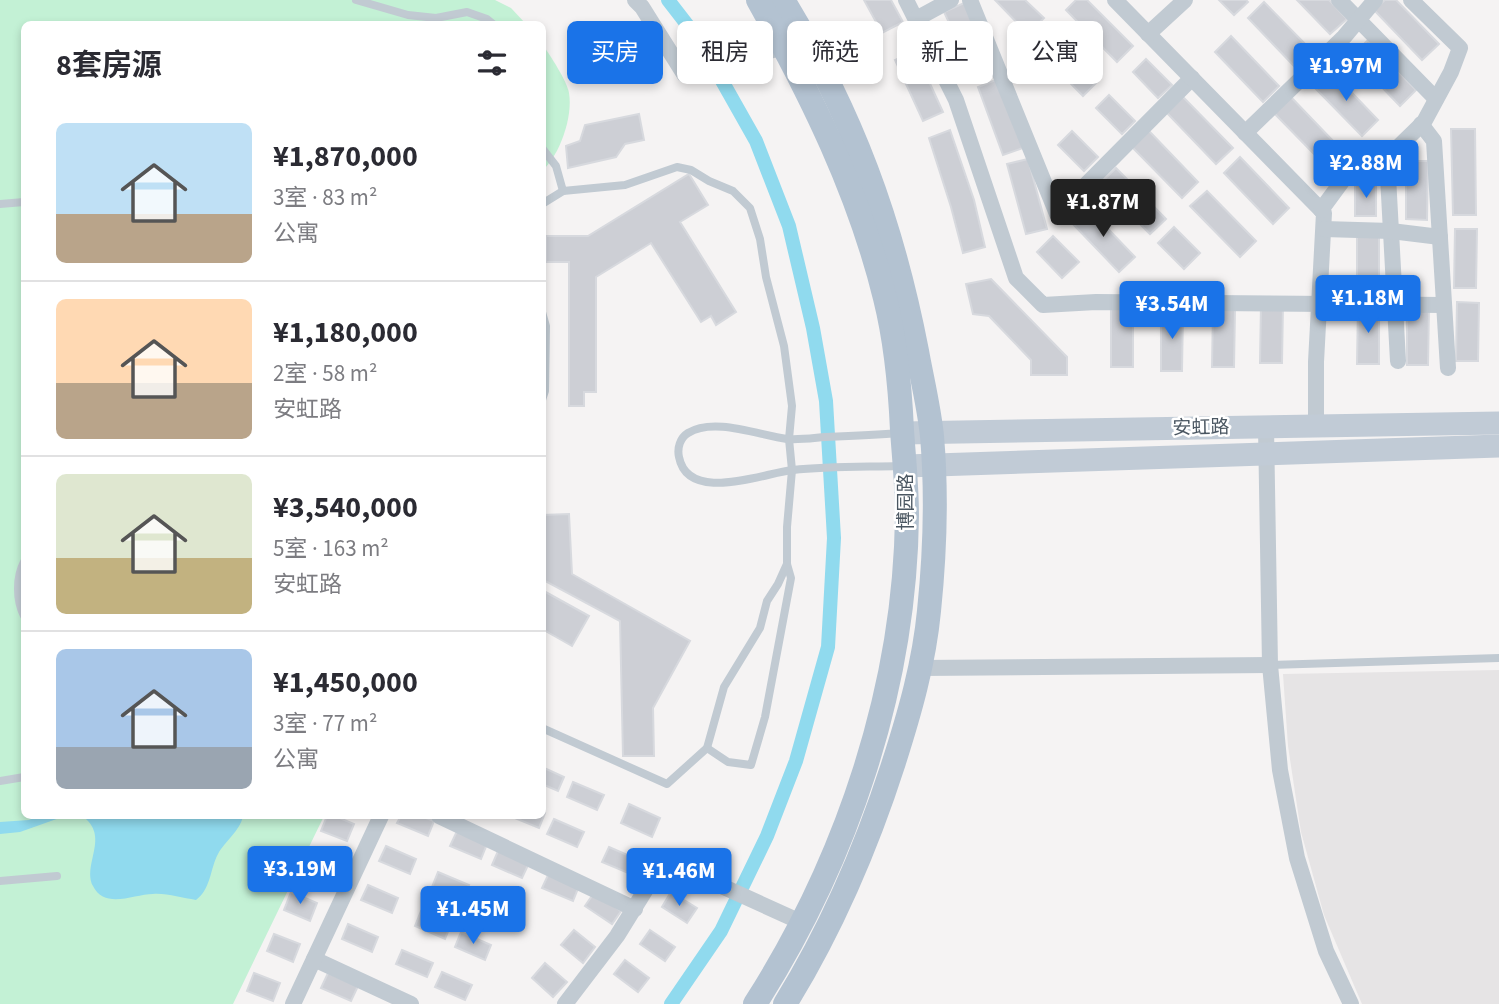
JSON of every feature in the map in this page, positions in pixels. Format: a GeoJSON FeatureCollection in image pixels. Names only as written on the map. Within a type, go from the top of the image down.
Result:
{"type":"FeatureCollection","features":[{"type":"Feature","properties":{"kind":"main road","name":"博园路"},"geometry":{"type":"LineString","coordinates":[[755,1004],[803,923],[837,848],[856,795],[880,714],[894,648],[904,571],[907,516],[897,354],[885,297],[842,168],[817,109],[758,0]]}},
{"type":"Feature","properties":{"kind":"main road","name":"博园路"},"geometry":{"type":"LineString","coordinates":[[783,0],[813,48],[841,104],[885,219],[907,301],[932,433],[935,514],[929,613],[915,698],[859,861],[804,974],[785,1004]]}},
{"type":"Feature","properties":{"kind":"main road","name":"安虹路"},"geometry":{"type":"LineString","coordinates":[[902,433],[1499,422]]}},
{"type":"Feature","properties":{"kind":"main road","name":"安虹路"},"geometry":{"type":"LineString","coordinates":[[906,466],[1499,446]]}},
{"type":"Feature","properties":{"kind":"street"},"geometry":{"type":"LineString","coordinates":[[635,0],[684,74],[784,47]]}},
{"type":"Feature","properties":{"kind":"street"},"geometry":{"type":"LineString","coordinates":[[906,0],[956,100],[1016,278],[1043,305],[1096,302],[1444,305]]}},
{"type":"Feature","properties":{"kind":"street"},"geometry":{"type":"LineString","coordinates":[[916,19],[951,0]]}},
{"type":"Feature","properties":{"kind":"street"},"geometry":{"type":"LineString","coordinates":[[970,0],[1057,214],[1192,78]]}},
{"type":"Feature","properties":{"kind":"street"},"geometry":{"type":"LineString","coordinates":[[1115,0],[1324,213],[1316,426]]}},
{"type":"Feature","properties":{"kind":"street"},"geometry":{"type":"LineString","coordinates":[[1148,34],[1185,0]]}},
{"type":"Feature","properties":{"kind":"street"},"geometry":{"type":"LineString","coordinates":[[1339,0],[1436,99]]}},
{"type":"Feature","properties":{"kind":"street"},"geometry":{"type":"LineString","coordinates":[[1245,133],[1336,44],[1375,0]]}},
{"type":"Feature","properties":{"kind":"street"},"geometry":{"type":"LineString","coordinates":[[1321,210],[1349,172],[1387,158],[1421,124],[1451,72],[1460,48],[1411,0]]}},
{"type":"Feature","properties":{"kind":"street"},"geometry":{"type":"LineString","coordinates":[[1421,124],[1434,141],[1448,368]]}},
{"type":"Feature","properties":{"kind":"street"},"geometry":{"type":"LineString","coordinates":[[1387,158],[1398,361]]}},
{"type":"Feature","properties":{"kind":"street"},"geometry":{"type":"LineString","coordinates":[[1324,229],[1391,231],[1440,237]]}},
{"type":"Feature","properties":{"kind":"street"},"geometry":{"type":"LineString","coordinates":[[1266,427],[1270,665],[1280,770],[1297,858],[1326,951],[1351,1004]]}},
{"type":"Feature","properties":{"kind":"street"},"geometry":{"type":"LineString","coordinates":[[920,668],[1270,665]]}},
{"type":"Feature","properties":{"kind":"street"},"geometry":{"type":"LineString","coordinates":[[293,1004],[380,819]]}},
{"type":"Feature","properties":{"kind":"street"},"geometry":{"type":"LineString","coordinates":[[445,819],[635,909]]}},
{"type":"Feature","properties":{"kind":"street"},"geometry":{"type":"LineString","coordinates":[[565,1004],[610,947],[664,860],[803,923]]}},
{"type":"Feature","properties":{"kind":"street"},"geometry":{"type":"LineString","coordinates":[[314,959],[411,1004]]}},
{"type":"Feature","properties":{"kind":"lane"},"geometry":{"type":"LineString","coordinates":[[356,0],[408,15],[436,18],[467,12],[489,21]]}},
{"type":"Feature","properties":{"kind":"lane"},"geometry":{"type":"LineString","coordinates":[[546,153],[556,166],[563,191]]}},
{"type":"Feature","properties":{"kind":"lane"},"geometry":{"type":"LineString","coordinates":[[546,202],[563,191],[625,186],[677,167],[691,170],[733,191],[750,208],[760,239],[766,277],[785,346],[792,406],[789,439],[792,470],[787,527],[787,564],[790,578],[765,717],[751,765],[728,762],[707,748]]}},
{"type":"Feature","properties":{"kind":"lane"},"geometry":{"type":"LineString","coordinates":[[0,204],[21,202]]}},
{"type":"Feature","properties":{"kind":"lane"},"geometry":{"type":"LineString","coordinates":[[902,433],[789,439],[736,428],[705,427],[687,434],[680,442],[678,455],[683,469],[692,478],[713,482],[740,482],[792,470],[906,466]]}},
{"type":"Feature","properties":{"kind":"lane"},"geometry":{"type":"LineString","coordinates":[[546,730],[667,783],[707,748],[724,687],[760,628],[766,601],[787,564]]}},
{"type":"Feature","properties":{"kind":"lane"},"geometry":{"type":"LineString","coordinates":[[21,570],[18,577],[21,610]]}},
{"type":"Feature","properties":{"kind":"lane"},"geometry":{"type":"LineString","coordinates":[[1270,665],[1499,658]]}},
{"type":"Feature","properties":{"kind":"lane"},"geometry":{"type":"LineString","coordinates":[[0,781],[21,778]]}},
{"type":"Feature","properties":{"kind":"lane"},"geometry":{"type":"LineString","coordinates":[[0,881],[57,876]]}},
{"type":"Feature","properties":{"kind":"shaded area"},"geometry":{"type":"Polygon","coordinates":[[[1499,670],[1499,1004],[1362,1004],[1324,915],[1301,832],[1288,746],[1283,674],[1499,670]]]}},
{"type":"Feature","properties":{"kind":"green space"},"geometry":{"type":"Polygon","coordinates":[[[0,0],[495,0],[511,8],[523,21],[21,21],[21,819],[323,819],[233,1004],[0,1004],[0,0]]]}},
{"type":"Feature","properties":{"kind":"green space"},"geometry":{"type":"Polygon","coordinates":[[[546,50],[565,82],[570,103],[564,134],[546,166],[546,50]]]}},
{"type":"Feature","properties":{"kind":"water"},"geometry":{"type":"Polygon","coordinates":[[[57,819],[20,832],[0,834],[0,822],[57,819]]]}},
{"type":"Feature","properties":{"kind":"water"},"geometry":{"type":"Polygon","coordinates":[[[85,819],[242,819],[218,854],[207,885],[196,900],[158,894],[112,899],[98,893],[91,877],[95,841],[90,824],[85,819]]]}},
{"type":"Feature","properties":{"kind":"building"},"geometry":{"type":"Polygon","coordinates":[[[864,0],[891,0],[902,21],[897,21],[897,25],[883,32],[883,21],[875,21],[864,0]]]}},
{"type":"Feature","properties":{"kind":"building"},"geometry":{"type":"Polygon","coordinates":[[[995,0],[1025,0],[1044,18],[1041,21],[1015,21],[995,0]]]}},
{"type":"Feature","properties":{"kind":"building"},"geometry":{"type":"Polygon","coordinates":[[[1076,0],[1087,0],[1133,46],[1117,62],[1103,48],[1103,21],[1077,21],[1066,10],[1076,0]]]}},
{"type":"Feature","properties":{"kind":"building"},"geometry":{"type":"Polygon","coordinates":[[[1219,0],[1246,0],[1248,2],[1234,15],[1219,0]]]}},
{"type":"Feature","properties":{"kind":"building"},"geometry":{"type":"Polygon","coordinates":[[[1297,0],[1329,0],[1347,19],[1330,34],[1297,0]]]}},
{"type":"Feature","properties":{"kind":"building"},"geometry":{"type":"Polygon","coordinates":[[[1385,0],[1396,0],[1439,44],[1422,60],[1374,10],[1385,0]]]}},
{"type":"Feature","properties":{"kind":"building"},"geometry":{"type":"Polygon","coordinates":[[[1264,2],[1312,51],[1295,67],[1248,18],[1264,2]]]}},
{"type":"Feature","properties":{"kind":"building"},"geometry":{"type":"Polygon","coordinates":[[[964,3],[972,21],[948,21],[944,12],[964,3]]]}},
{"type":"Feature","properties":{"kind":"building"},"geometry":{"type":"Polygon","coordinates":[[[1231,36],[1279,86],[1263,102],[1215,52],[1231,36]]]}},
{"type":"Feature","properties":{"kind":"building"},"geometry":{"type":"Polygon","coordinates":[[[1368,40],[1416,90],[1400,106],[1352,56],[1368,40]]]}},
{"type":"Feature","properties":{"kind":"building"},"geometry":{"type":"Polygon","coordinates":[[[1146,59],[1172,85],[1158,98],[1133,72],[1146,59]]]}},
{"type":"Feature","properties":{"kind":"building"},"geometry":{"type":"Polygon","coordinates":[[[1331,71],[1378,120],[1362,136],[1314,87],[1331,71]]]}},
{"type":"Feature","properties":{"kind":"building"},"geometry":{"type":"Polygon","coordinates":[[[998,79],[1023,148],[1003,155],[978,87],[993,84],[993,81],[998,79]]]}},
{"type":"Feature","properties":{"kind":"building"},"geometry":{"type":"Polygon","coordinates":[[[906,84],[930,84],[943,112],[923,121],[906,84]]]}},
{"type":"Feature","properties":{"kind":"building"},"geometry":{"type":"Polygon","coordinates":[[[1071,84],[1095,84],[1083,96],[1071,84]]]}},
{"type":"Feature","properties":{"kind":"building"},"geometry":{"type":"Polygon","coordinates":[[[1288,94],[1336,144],[1319,159],[1271,110],[1288,94]]]}},
{"type":"Feature","properties":{"kind":"building"},"geometry":{"type":"Polygon","coordinates":[[[1109,95],[1135,121],[1122,134],[1096,108],[1109,95]]]}},
{"type":"Feature","properties":{"kind":"building"},"geometry":{"type":"Polygon","coordinates":[[[1183,97],[1233,148],[1216,164],[1167,113],[1183,97]]]}},
{"type":"Feature","properties":{"kind":"building"},"geometry":{"type":"Polygon","coordinates":[[[639,114],[644,140],[625,144],[616,157],[568,168],[566,146],[580,141],[585,125],[639,114]]]}},
{"type":"Feature","properties":{"kind":"building"},"geometry":{"type":"Polygon","coordinates":[[[1451,129],[1475,129],[1476,215],[1453,215],[1451,129]]]}},
{"type":"Feature","properties":{"kind":"building"},"geometry":{"type":"Polygon","coordinates":[[[950,130],[974,200],[985,247],[963,253],[929,138],[950,130]]]}},
{"type":"Feature","properties":{"kind":"building"},"geometry":{"type":"Polygon","coordinates":[[[1072,131],[1098,157],[1084,171],[1058,145],[1072,131]]]}},
{"type":"Feature","properties":{"kind":"building"},"geometry":{"type":"Polygon","coordinates":[[[1149,131],[1198,182],[1182,198],[1132,147],[1149,131]]]}},
{"type":"Feature","properties":{"kind":"building"},"geometry":{"type":"Polygon","coordinates":[[[1240,157],[1289,208],[1273,224],[1224,173],[1240,157]]]}},
{"type":"Feature","properties":{"kind":"building"},"geometry":{"type":"Polygon","coordinates":[[[1028,159],[1047,229],[1026,234],[1007,164],[1028,159]]]}},
{"type":"Feature","properties":{"kind":"building"},"geometry":{"type":"Polygon","coordinates":[[[1406,161],[1428,161],[1427,220],[1406,219],[1406,161]]]}},
{"type":"Feature","properties":{"kind":"building"},"geometry":{"type":"Polygon","coordinates":[[[1116,168],[1166,219],[1150,234],[1100,184],[1116,168]]]}},
{"type":"Feature","properties":{"kind":"building"},"geometry":{"type":"Polygon","coordinates":[[[689,174],[708,205],[680,222],[736,312],[716,325],[711,316],[701,322],[651,243],[596,277],[596,392],[584,392],[584,406],[569,406],[569,262],[546,262],[546,236],[588,236],[689,174]]]}},
{"type":"Feature","properties":{"kind":"building"},"geometry":{"type":"Polygon","coordinates":[[[1355,185],[1376,185],[1376,216],[1355,216],[1355,185]]]}},
{"type":"Feature","properties":{"kind":"building"},"geometry":{"type":"Polygon","coordinates":[[[1207,191],[1256,241],[1240,257],[1190,206],[1207,191]]]}},
{"type":"Feature","properties":{"kind":"building"},"geometry":{"type":"Polygon","coordinates":[[[1086,206],[1135,257],[1119,272],[1070,221],[1086,206]]]}},
{"type":"Feature","properties":{"kind":"building"},"geometry":{"type":"Polygon","coordinates":[[[1174,227],[1200,253],[1184,269],[1158,243],[1174,227]]]}},
{"type":"Feature","properties":{"kind":"building"},"geometry":{"type":"Polygon","coordinates":[[[1455,229],[1477,229],[1476,288],[1454,288],[1455,229]]]}},
{"type":"Feature","properties":{"kind":"building"},"geometry":{"type":"Polygon","coordinates":[[[1357,231],[1379,232],[1379,290],[1357,290],[1357,231]]]}},
{"type":"Feature","properties":{"kind":"building"},"geometry":{"type":"Polygon","coordinates":[[[1053,236],[1079,262],[1062,278],[1037,252],[1053,236]]]}},
{"type":"Feature","properties":{"kind":"building"},"geometry":{"type":"Polygon","coordinates":[[[991,279],[1067,357],[1067,375],[1031,375],[1031,360],[989,316],[973,314],[966,284],[991,279]]]}},
{"type":"Feature","properties":{"kind":"building"},"geometry":{"type":"Polygon","coordinates":[[[1457,302],[1479,303],[1478,361],[1456,361],[1457,302]]]}},
{"type":"Feature","properties":{"kind":"building"},"geometry":{"type":"Polygon","coordinates":[[[1261,304],[1283,304],[1282,363],[1260,363],[1261,304]]]}},
{"type":"Feature","properties":{"kind":"building"},"geometry":{"type":"Polygon","coordinates":[[[1358,305],[1379,306],[1379,364],[1357,364],[1358,305]]]}},
{"type":"Feature","properties":{"kind":"building"},"geometry":{"type":"Polygon","coordinates":[[[1407,307],[1429,307],[1428,365],[1407,365],[1407,307]]]}},
{"type":"Feature","properties":{"kind":"building"},"geometry":{"type":"Polygon","coordinates":[[[1213,308],[1235,309],[1234,367],[1212,367],[1213,308]]]}},
{"type":"Feature","properties":{"kind":"building"},"geometry":{"type":"Polygon","coordinates":[[[1111,309],[1133,309],[1133,367],[1111,367],[1111,309]]]}},
{"type":"Feature","properties":{"kind":"building"},"geometry":{"type":"Polygon","coordinates":[[[1161,312],[1183,312],[1182,371],[1161,371],[1161,312]]]}},
{"type":"Feature","properties":{"kind":"building"},"geometry":{"type":"Polygon","coordinates":[[[569,514],[572,574],[690,641],[653,708],[654,756],[623,756],[620,621],[546,582],[546,515],[569,514]]]}},
{"type":"Feature","properties":{"kind":"building"},"geometry":{"type":"Polygon","coordinates":[[[546,592],[589,616],[572,646],[546,631],[546,592]]]}},
{"type":"Feature","properties":{"kind":"building"},"geometry":{"type":"Polygon","coordinates":[[[546,769],[564,777],[558,791],[546,786],[546,769]]]}},
{"type":"Feature","properties":{"kind":"building"},"geometry":{"type":"Polygon","coordinates":[[[573,782],[604,795],[597,810],[567,797],[573,782]]]}},
{"type":"Feature","properties":{"kind":"building"},"geometry":{"type":"Polygon","coordinates":[[[629,804],[660,818],[652,837],[621,823],[629,804]]]}},
{"type":"Feature","properties":{"kind":"building"},"geometry":{"type":"Polygon","coordinates":[[[326,819],[342,819],[354,824],[347,841],[321,831],[326,819]]]}},
{"type":"Feature","properties":{"kind":"building"},"geometry":{"type":"Polygon","coordinates":[[[399,819],[434,821],[428,836],[397,823],[399,819]]]}},
{"type":"Feature","properties":{"kind":"building"},"geometry":{"type":"Polygon","coordinates":[[[517,819],[543,819],[539,828],[517,819]]]}},
{"type":"Feature","properties":{"kind":"building"},"geometry":{"type":"Polygon","coordinates":[[[554,819],[584,832],[577,847],[547,834],[554,819]]]}},
{"type":"Feature","properties":{"kind":"building"},"geometry":{"type":"Polygon","coordinates":[[[457,831],[487,844],[481,859],[450,846],[457,831]]]}},
{"type":"Feature","properties":{"kind":"building"},"geometry":{"type":"Polygon","coordinates":[[[386,846],[416,859],[410,874],[379,861],[386,846]]]}},
{"type":"Feature","properties":{"kind":"building"},"geometry":{"type":"Polygon","coordinates":[[[609,847],[639,860],[633,875],[602,862],[609,847]]]}},
{"type":"Feature","properties":{"kind":"building"},"geometry":{"type":"Polygon","coordinates":[[[498,851],[529,863],[522,878],[492,865],[498,851]]]}},
{"type":"Feature","properties":{"kind":"building"},"geometry":{"type":"Polygon","coordinates":[[[310,854],[336,865],[329,882],[303,872],[310,854]]]}},
{"type":"Feature","properties":{"kind":"building"},"geometry":{"type":"Polygon","coordinates":[[[438,872],[469,885],[462,900],[432,887],[438,872]]]}},
{"type":"Feature","properties":{"kind":"building"},"geometry":{"type":"Polygon","coordinates":[[[549,873],[579,886],[573,901],[542,888],[549,873]]]}},
{"type":"Feature","properties":{"kind":"building"},"geometry":{"type":"Polygon","coordinates":[[[368,885],[398,898],[392,913],[361,900],[368,885]]]}},
{"type":"Feature","properties":{"kind":"building"},"geometry":{"type":"Polygon","coordinates":[[[479,891],[509,904],[503,919],[473,906],[479,891]]]}},
{"type":"Feature","properties":{"kind":"building"},"geometry":{"type":"Polygon","coordinates":[[[291,892],[317,903],[310,921],[284,910],[291,892]]]}},
{"type":"Feature","properties":{"kind":"building"},"geometry":{"type":"Polygon","coordinates":[[[671,892],[697,908],[687,923],[662,907],[671,892]]]}},
{"type":"Feature","properties":{"kind":"building"},"geometry":{"type":"Polygon","coordinates":[[[594,893],[621,911],[612,924],[585,906],[594,893]]]}},
{"type":"Feature","properties":{"kind":"building"},"geometry":{"type":"Polygon","coordinates":[[[421,911],[451,924],[445,939],[415,926],[421,911]]]}},
{"type":"Feature","properties":{"kind":"building"},"geometry":{"type":"Polygon","coordinates":[[[348,924],[378,937],[372,952],[342,939],[348,924]]]}},
{"type":"Feature","properties":{"kind":"building"},"geometry":{"type":"Polygon","coordinates":[[[574,930],[595,947],[583,963],[561,945],[574,930]]]}},
{"type":"Feature","properties":{"kind":"building"},"geometry":{"type":"Polygon","coordinates":[[[650,930],[675,947],[665,961],[640,944],[650,930]]]}},
{"type":"Feature","properties":{"kind":"building"},"geometry":{"type":"Polygon","coordinates":[[[461,932],[491,945],[485,960],[455,947],[461,932]]]}},
{"type":"Feature","properties":{"kind":"building"},"geometry":{"type":"Polygon","coordinates":[[[274,934],[300,944],[293,962],[267,951],[274,934]]]}},
{"type":"Feature","properties":{"kind":"building"},"geometry":{"type":"Polygon","coordinates":[[[402,950],[433,963],[427,977],[396,964],[402,950]]]}},
{"type":"Feature","properties":{"kind":"building"},"geometry":{"type":"Polygon","coordinates":[[[625,960],[649,978],[638,992],[614,974],[625,960]]]}},
{"type":"Feature","properties":{"kind":"building"},"geometry":{"type":"Polygon","coordinates":[[[545,963],[567,982],[553,997],[532,978],[545,963]]]}},
{"type":"Feature","properties":{"kind":"building"},"geometry":{"type":"Polygon","coordinates":[[[442,972],[472,985],[465,1000],[435,987],[442,972]]]}},
{"type":"Feature","properties":{"kind":"building"},"geometry":{"type":"Polygon","coordinates":[[[254,973],[280,983],[273,1001],[247,991],[254,973]]]}},
{"type":"Feature","properties":{"kind":"building"},"geometry":{"type":"Polygon","coordinates":[[[328,973],[358,986],[351,1001],[321,988],[328,973]]]}},
{"type":"Feature","properties":{"kind":"waterway"},"geometry":{"type":"LineString","coordinates":[[668,0],[699,40],[756,141],[789,226],[813,328],[826,401],[834,538],[828,647],[796,761],[767,836],[721,931],[671,1004]]}}]}
